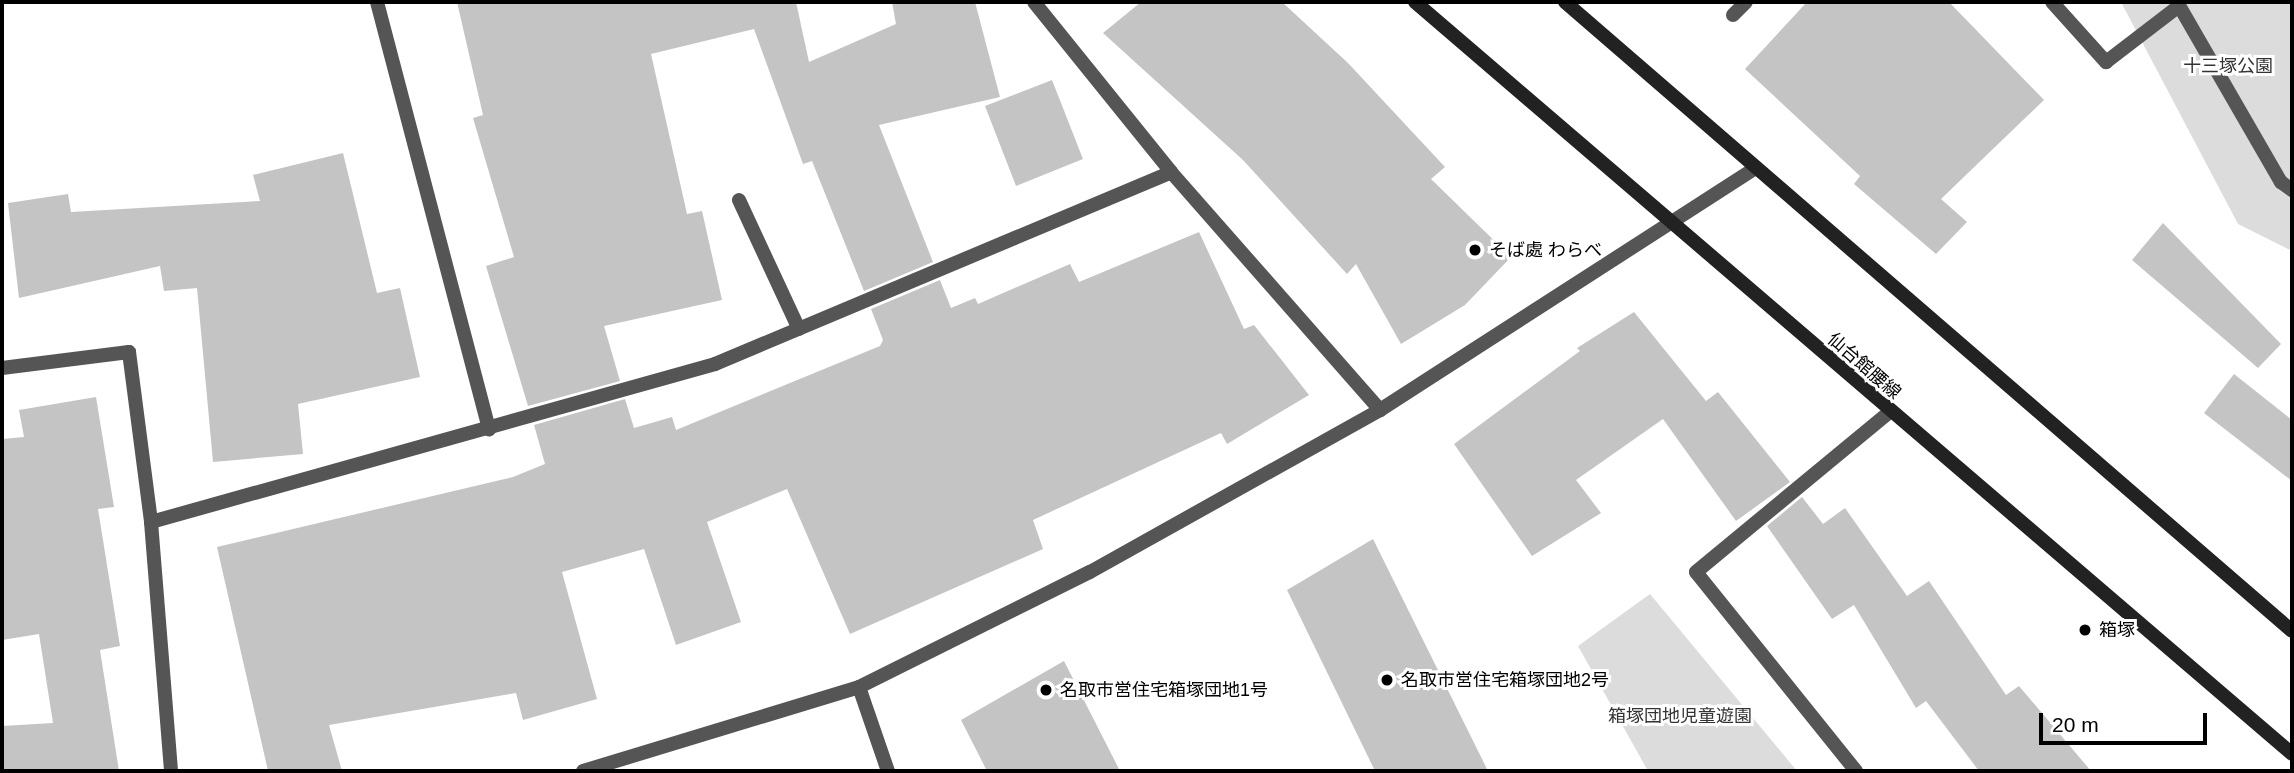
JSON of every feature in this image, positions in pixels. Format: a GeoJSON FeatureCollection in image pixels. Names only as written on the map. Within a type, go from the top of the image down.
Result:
{"type":"FeatureCollection","features":[{"type":"Feature","properties":{"kind":"main road","name":"仙台館腰線"},"geometry":{"type":"LineString","coordinates":[[1415,2],[1888,413],[2292,754]]}},
{"type":"Feature","properties":{"kind":"main road"},"geometry":{"type":"LineString","coordinates":[[1564,2],[2292,631]]}},
{"type":"Feature","properties":{"kind":"street"},"geometry":{"type":"LineString","coordinates":[[377,2],[489,429]]}},
{"type":"Feature","properties":{"kind":"street"},"geometry":{"type":"LineString","coordinates":[[1034,2],[1171,172],[1380,410]]}},
{"type":"Feature","properties":{"kind":"street"},"geometry":{"type":"LineString","coordinates":[[1733,15],[1746,2]]}},
{"type":"Feature","properties":{"kind":"street"},"geometry":{"type":"LineString","coordinates":[[2052,2],[2106,62],[2178,4],[2281,182],[2292,190]]}},
{"type":"Feature","properties":{"kind":"street"},"geometry":{"type":"LineString","coordinates":[[583,771],[859,687],[1090,572],[1380,410],[1756,168]]}},
{"type":"Feature","properties":{"kind":"street"},"geometry":{"type":"LineString","coordinates":[[151,522],[715,364],[1171,172]]}},
{"type":"Feature","properties":{"kind":"street"},"geometry":{"type":"LineString","coordinates":[[739,200],[799,330]]}},
{"type":"Feature","properties":{"kind":"street"},"geometry":{"type":"LineString","coordinates":[[2,368],[129,352],[151,522],[172,771]]}},
{"type":"Feature","properties":{"kind":"street"},"geometry":{"type":"LineString","coordinates":[[1856,771],[1696,572],[1888,413]]}},
{"type":"Feature","properties":{"kind":"street"},"geometry":{"type":"LineString","coordinates":[[859,687],[888,771]]}},
{"type":"Feature","properties":{"kind":"green space","name":"十三塚公園"},"geometry":{"type":"Polygon","coordinates":[[[2121,2],[2292,2],[2292,251],[2238,224],[2121,2]]]}},
{"type":"Feature","properties":{"kind":"green space","name":"箱塚団地児童遊園"},"geometry":{"type":"Polygon","coordinates":[[[1650,594],[1797,771],[1648,771],[1578,646],[1650,594]]]}},
{"type":"Feature","properties":{"kind":"building"},"geometry":{"type":"Polygon","coordinates":[[[457,2],[796,2],[809,62],[896,24],[892,2],[975,2],[1000,97],[879,125],[933,262],[864,291],[812,161],[803,164],[754,29],[651,54],[687,214],[702,211],[722,300],[604,326],[620,381],[528,406],[486,266],[514,257],[473,118],[483,115],[457,2]]]}},
{"type":"Feature","properties":{"kind":"building"},"geometry":{"type":"Polygon","coordinates":[[[1141,2],[1282,2],[1348,63],[1445,167],[1431,179],[1511,257],[1465,305],[1401,344],[1356,264],[1347,274],[1243,160],[1103,33],[1141,2]]]}},
{"type":"Feature","properties":{"kind":"building"},"geometry":{"type":"Polygon","coordinates":[[[1807,2],[1949,2],[2044,100],[1941,199],[1967,222],[1936,254],[1854,184],[1860,176],[1745,69],[1807,2]]]}},
{"type":"Feature","properties":{"kind":"building"},"geometry":{"type":"Polygon","coordinates":[[[1052,80],[1083,159],[1016,186],[985,106],[1052,80]]]}},
{"type":"Feature","properties":{"kind":"building"},"geometry":{"type":"Polygon","coordinates":[[[343,153],[377,293],[400,288],[420,377],[298,404],[303,454],[213,462],[197,288],[164,291],[160,266],[19,298],[8,203],[68,194],[71,212],[260,201],[253,175],[343,153]]]}},
{"type":"Feature","properties":{"kind":"building"},"geometry":{"type":"Polygon","coordinates":[[[2163,223],[2281,344],[2258,368],[2132,260],[2163,223]]]}},
{"type":"Feature","properties":{"kind":"building"},"geometry":{"type":"Polygon","coordinates":[[[1199,232],[1244,329],[1254,325],[1309,395],[1227,444],[1221,433],[1033,520],[1043,549],[850,634],[787,489],[707,522],[741,622],[676,645],[644,549],[562,572],[597,699],[523,720],[516,693],[329,725],[342,771],[268,771],[217,547],[513,477],[545,464],[534,425],[625,399],[634,428],[672,417],[676,430],[880,346],[883,340],[871,309],[940,280],[951,308],[975,298],[978,304],[1070,264],[1079,282],[1199,232]]]}},
{"type":"Feature","properties":{"kind":"building"},"geometry":{"type":"Polygon","coordinates":[[[1634,312],[1706,401],[1718,392],[1790,482],[1736,521],[1663,419],[1576,480],[1601,513],[1532,556],[1454,444],[1580,351],[1577,348],[1634,312]]]}},
{"type":"Feature","properties":{"kind":"building"},"geometry":{"type":"Polygon","coordinates":[[[2234,374],[2292,420],[2292,481],[2204,413],[2234,374]]]}},
{"type":"Feature","properties":{"kind":"building"},"geometry":{"type":"Polygon","coordinates":[[[96,397],[114,507],[98,509],[120,646],[100,650],[119,771],[2,771],[2,726],[53,723],[39,634],[2,640],[2,439],[24,437],[19,410],[96,397]]]}},
{"type":"Feature","properties":{"kind":"building"},"geometry":{"type":"Polygon","coordinates":[[[1802,497],[1823,524],[1845,508],[1907,596],[1929,581],[2006,695],[2019,686],[2091,771],[1979,771],[1926,701],[1916,708],[1854,605],[1832,619],[1767,526],[1802,497]]]}},
{"type":"Feature","properties":{"kind":"building","name":"名取市営住宅箱塚団地2号"},"geometry":{"type":"Polygon","coordinates":[[[1373,539],[1488,771],[1375,771],[1287,590],[1373,539]]]}},
{"type":"Feature","properties":{"kind":"building","name":"名取市営住宅箱塚団地1号"},"geometry":{"type":"Polygon","coordinates":[[[1064,661],[1120,771],[987,771],[961,720],[1064,661]]]}},
{"type":"Feature","properties":{"kind":"place","name":"そば處 わらべ"},"geometry":{"type":"Point","coordinates":[1475,250]}},
{"type":"Feature","properties":{"kind":"place","name":"箱塚"},"geometry":{"type":"Point","coordinates":[2085,630]}},
{"type":"Feature","properties":{"kind":"place","name":"名取市営住宅箱塚団地2号"},"geometry":{"type":"Point","coordinates":[1387,680]}},
{"type":"Feature","properties":{"kind":"place","name":"名取市営住宅箱塚団地1号"},"geometry":{"type":"Point","coordinates":[1046,690]}}]}
